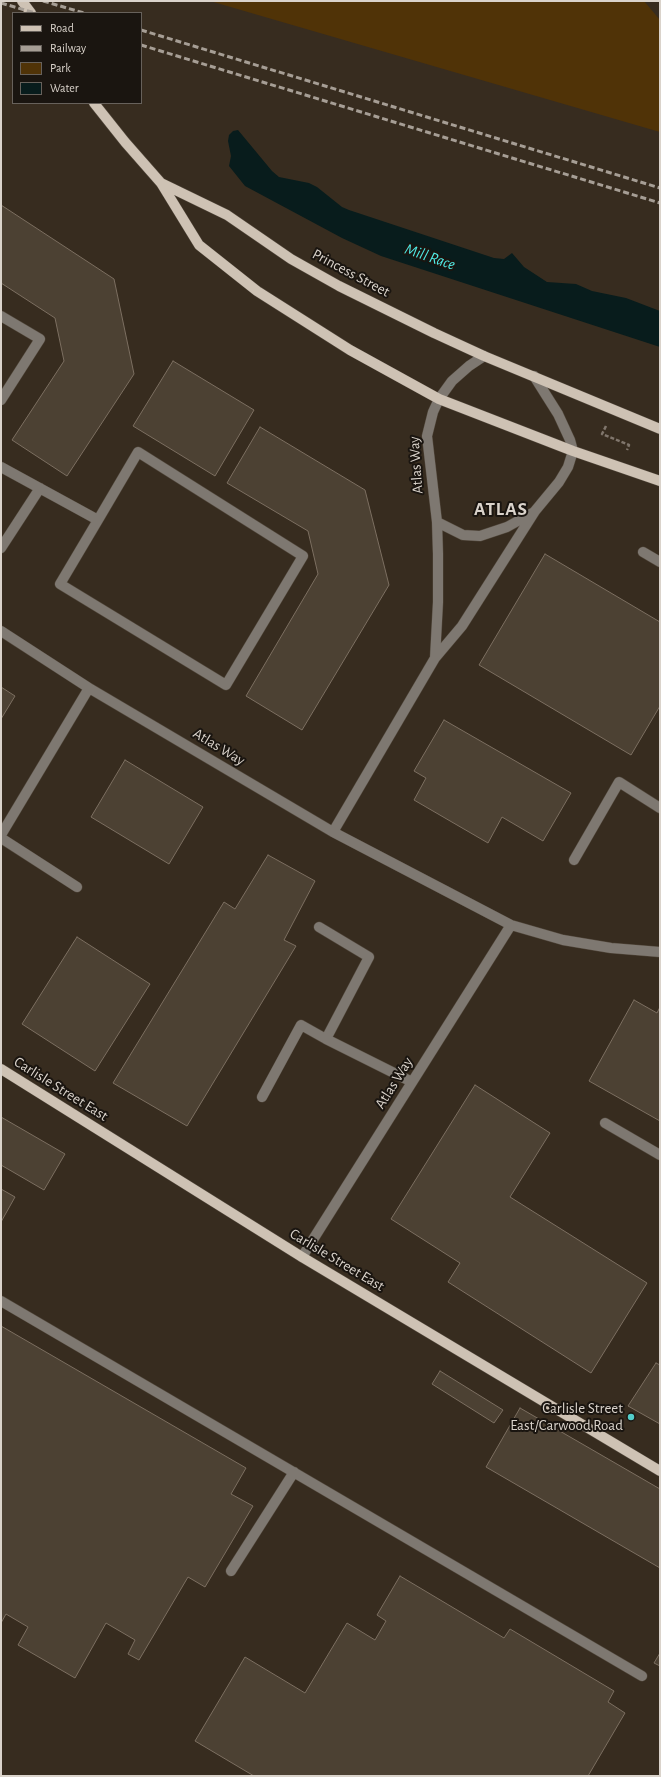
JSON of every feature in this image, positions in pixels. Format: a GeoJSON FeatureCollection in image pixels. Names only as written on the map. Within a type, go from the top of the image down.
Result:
{"type":"FeatureCollection","features":[{"type":"Feature","properties":{"kind":"main road"},"geometry":{"type":"LineString","coordinates":[[22,1],[30,12]]}},
{"type":"Feature","properties":{"kind":"main road"},"geometry":{"type":"LineString","coordinates":[[95,104],[124,142],[161,183],[200,245],[256,290],[332,338],[439,399],[573,451],[660,481]]}},
{"type":"Feature","properties":{"kind":"main road","name":"Princess Street"},"geometry":{"type":"LineString","coordinates":[[161,183],[228,215],[273,247],[339,286],[484,356],[660,429]]}},
{"type":"Feature","properties":{"kind":"main road","name":"Carlisle Street East"},"geometry":{"type":"LineString","coordinates":[[1,1069],[302,1257],[660,1471]]}},
{"type":"Feature","properties":{"kind":"street"},"geometry":{"type":"LineString","coordinates":[[1,316],[40,339],[1,400]]}},
{"type":"Feature","properties":{"kind":"street","name":"Atlas Way"},"geometry":{"type":"LineString","coordinates":[[435,658],[438,602],[437,522],[427,436],[433,412],[439,399],[452,381],[469,366],[484,356]]}},
{"type":"Feature","properties":{"kind":"street"},"geometry":{"type":"LineString","coordinates":[[534,376],[563,423],[573,451]]}},
{"type":"Feature","properties":{"kind":"street","name":"Atlas Way"},"geometry":{"type":"LineString","coordinates":[[333,832],[435,658],[462,626],[535,511],[559,482],[568,467],[573,451]]}},
{"type":"Feature","properties":{"kind":"street"},"geometry":{"type":"LineString","coordinates":[[138,452],[303,556],[226,685],[60,584],[98,520],[138,452]]}},
{"type":"Feature","properties":{"kind":"street"},"geometry":{"type":"LineString","coordinates":[[1,467],[98,520]]}},
{"type":"Feature","properties":{"kind":"street"},"geometry":{"type":"LineString","coordinates":[[1,548],[40,488]]}},
{"type":"Feature","properties":{"kind":"street","name":"Atlas Way"},"geometry":{"type":"LineString","coordinates":[[437,522],[463,535],[480,536],[507,527],[535,511]]}},
{"type":"Feature","properties":{"kind":"street"},"geometry":{"type":"LineString","coordinates":[[643,552],[660,562]]}},
{"type":"Feature","properties":{"kind":"street","name":"Atlas Way"},"geometry":{"type":"LineString","coordinates":[[1,631],[89,688],[333,832],[511,925],[563,940],[611,948],[660,952]]}},
{"type":"Feature","properties":{"kind":"street"},"geometry":{"type":"LineString","coordinates":[[1,835],[89,688]]}},
{"type":"Feature","properties":{"kind":"street"},"geometry":{"type":"LineString","coordinates":[[574,860],[619,782],[660,808]]}},
{"type":"Feature","properties":{"kind":"street"},"geometry":{"type":"LineString","coordinates":[[1,838],[77,887]]}},
{"type":"Feature","properties":{"kind":"street","name":"Atlas Way"},"geometry":{"type":"LineString","coordinates":[[302,1257],[511,925]]}},
{"type":"Feature","properties":{"kind":"street"},"geometry":{"type":"LineString","coordinates":[[319,927],[369,956],[326,1039]]}},
{"type":"Feature","properties":{"kind":"street"},"geometry":{"type":"LineString","coordinates":[[262,1097],[300,1025],[412,1082]]}},
{"type":"Feature","properties":{"kind":"street"},"geometry":{"type":"LineString","coordinates":[[605,1123],[660,1155]]}},
{"type":"Feature","properties":{"kind":"street"},"geometry":{"type":"LineString","coordinates":[[1,1301],[642,1676]]}},
{"type":"Feature","properties":{"kind":"street"},"geometry":{"type":"LineString","coordinates":[[231,1571],[294,1472]]}},
{"type":"Feature","properties":{"kind":"path"},"geometry":{"type":"LineString","coordinates":[[612,409],[602,434],[628,445],[620,467]]}},
{"type":"Feature","properties":{"kind":"green space"},"geometry":{"type":"Polygon","coordinates":[[[210,1],[644,1],[660,20],[660,132],[210,1]]]}},
{"type":"Feature","properties":{"kind":"water","name":"Mill Race"},"geometry":{"type":"Polygon","coordinates":[[[238,130],[272,171],[279,177],[309,183],[317,187],[342,207],[494,258],[504,259],[512,253],[524,267],[547,282],[576,284],[592,291],[626,298],[660,311],[660,347],[381,256],[342,238],[245,186],[229,166],[231,156],[228,141],[229,135],[233,131],[238,130]]]}},
{"type":"Feature","properties":{"kind":"building"},"geometry":{"type":"Polygon","coordinates":[[[1,205],[114,279],[134,374],[67,476],[12,440],[64,361],[55,318],[1,283],[1,205]]]}},
{"type":"Feature","properties":{"kind":"building"},"geometry":{"type":"Polygon","coordinates":[[[173,361],[254,410],[215,476],[133,426],[173,361]]]}},
{"type":"Feature","properties":{"kind":"building"},"geometry":{"type":"Polygon","coordinates":[[[260,427],[365,490],[389,585],[302,730],[246,696],[318,574],[308,531],[227,483],[260,427]]]}},
{"type":"Feature","properties":{"kind":"building"},"geometry":{"type":"Polygon","coordinates":[[[545,554],[660,622],[660,706],[631,755],[479,665],[545,554]]]}},
{"type":"Feature","properties":{"kind":"building"},"geometry":{"type":"Polygon","coordinates":[[[1,687],[15,696],[1,719],[1,687]]]}},
{"type":"Feature","properties":{"kind":"building"},"geometry":{"type":"Polygon","coordinates":[[[444,720],[571,793],[543,841],[502,817],[488,843],[414,800],[426,778],[414,771],[444,720]]]}},
{"type":"Feature","properties":{"kind":"building"},"geometry":{"type":"Polygon","coordinates":[[[125,760],[203,807],[169,864],[91,817],[125,760]]]}},
{"type":"Feature","properties":{"kind":"building"},"geometry":{"type":"Polygon","coordinates":[[[268,855],[315,881],[284,940],[296,946],[187,1126],[113,1083],[224,902],[235,909],[268,855]]]}},
{"type":"Feature","properties":{"kind":"building"},"geometry":{"type":"Polygon","coordinates":[[[77,937],[150,984],[95,1071],[22,1024],[77,937]]]}},
{"type":"Feature","properties":{"kind":"building"},"geometry":{"type":"Polygon","coordinates":[[[634,1000],[657,1013],[660,1007],[660,1121],[589,1081],[634,1000]]]}},
{"type":"Feature","properties":{"kind":"building"},"geometry":{"type":"Polygon","coordinates":[[[475,1085],[550,1133],[510,1197],[647,1283],[591,1373],[448,1282],[460,1263],[391,1219],[475,1085]]]}},
{"type":"Feature","properties":{"kind":"building"},"geometry":{"type":"Polygon","coordinates":[[[1,1117],[65,1154],[44,1190],[1,1165],[1,1117]]]}},
{"type":"Feature","properties":{"kind":"building"},"geometry":{"type":"Polygon","coordinates":[[[1,1189],[15,1197],[1,1222],[1,1189]]]}},
{"type":"Feature","properties":{"kind":"building"},"geometry":{"type":"Polygon","coordinates":[[[1,1326],[246,1468],[231,1494],[253,1506],[205,1587],[188,1577],[139,1660],[128,1654],[135,1640],[106,1623],[75,1678],[18,1645],[28,1627],[6,1614],[1,1623],[1,1326]]]}},
{"type":"Feature","properties":{"kind":"building"},"geometry":{"type":"Polygon","coordinates":[[[656,1363],[660,1365],[660,1424],[628,1406],[656,1363]]]}},
{"type":"Feature","properties":{"kind":"building"},"geometry":{"type":"Polygon","coordinates":[[[440,1371],[503,1410],[494,1423],[432,1384],[440,1371]]]}},
{"type":"Feature","properties":{"kind":"building"},"geometry":{"type":"Polygon","coordinates":[[[520,1408],[660,1489],[660,1568],[486,1467],[520,1408]]]}},
{"type":"Feature","properties":{"kind":"building"},"geometry":{"type":"Polygon","coordinates":[[[400,1576],[504,1638],[510,1629],[614,1691],[608,1702],[625,1713],[588,1776],[254,1776],[195,1741],[245,1657],[305,1693],[347,1623],[375,1640],[386,1621],[377,1615],[400,1576]]]}},
{"type":"Feature","properties":{"kind":"building"},"geometry":{"type":"Polygon","coordinates":[[[660,1653],[660,1666],[654,1663],[660,1653]]]}},
{"type":"Feature","properties":{"kind":"railway"},"geometry":{"type":"LineString","coordinates":[[43,1],[81,12]]}},
{"type":"Feature","properties":{"kind":"railway"},"geometry":{"type":"LineString","coordinates":[[1,3],[32,12]]}},
{"type":"Feature","properties":{"kind":"railway"},"geometry":{"type":"LineString","coordinates":[[142,30],[660,188]]}},
{"type":"Feature","properties":{"kind":"railway"},"geometry":{"type":"LineString","coordinates":[[142,45],[660,203]]}},
{"type":"Feature","properties":{"kind":"place","name":"Carlisle Street East/Carwood Road"},"geometry":{"type":"Point","coordinates":[631,1417]}},
{"type":"Feature","properties":{"kind":"district","name":"ATLAS"},"geometry":{"type":"Point","coordinates":[501,509]}}]}
